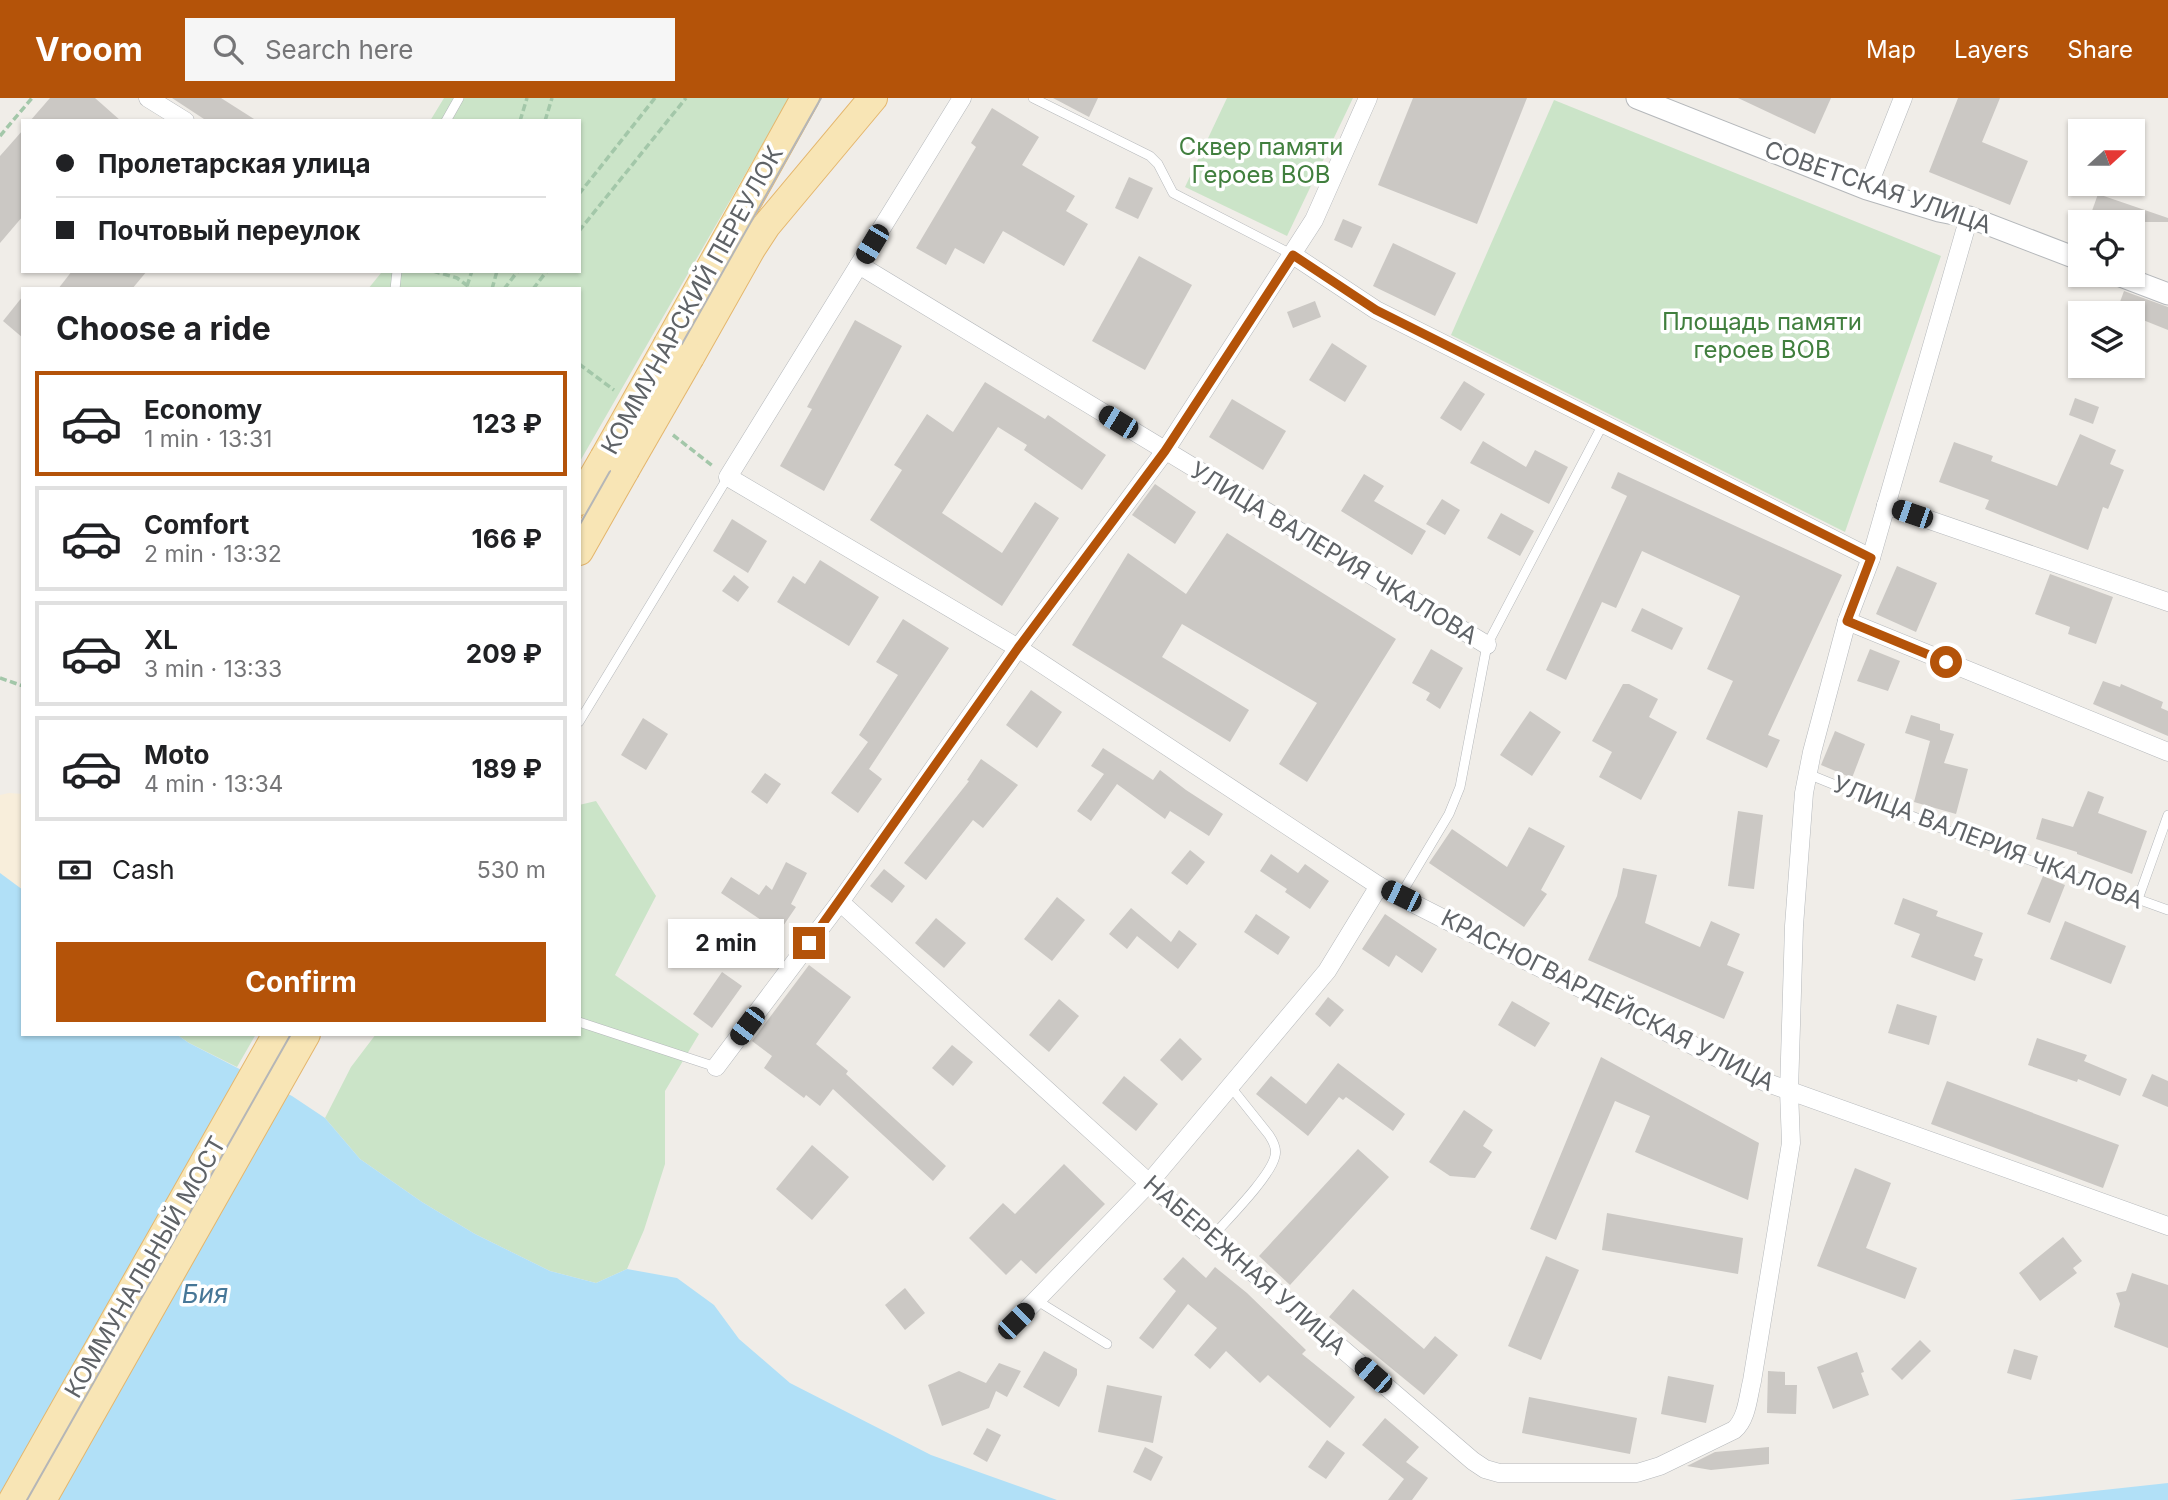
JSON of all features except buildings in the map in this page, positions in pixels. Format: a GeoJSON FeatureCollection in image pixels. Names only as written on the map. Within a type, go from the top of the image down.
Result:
{"type":"FeatureCollection","features":[{"type":"Feature","properties":{"kind":"main road","name":"КОММУНАРСКИЙ ПЕРЕУЛОК"},"geometry":{"type":"LineString","coordinates":[[581,546],[615,464],[679,351],[805,98]]}},
{"type":"Feature","properties":{"kind":"main road","name":"КОММУНАРСКИЙ ПЕРЕУЛОК"},"geometry":{"type":"LineString","coordinates":[[679,351],[766,226],[873,98]]}},
{"type":"Feature","properties":{"kind":"main road","name":"КОММУНАРСКИЙ ПЕРЕУЛОК"},"geometry":{"type":"LineString","coordinates":[[581,499],[615,464]]}},
{"type":"Feature","properties":{"kind":"main road","name":"КОММУНАЛЬНЫЙ МОСТ"},"geometry":{"type":"LineString","coordinates":[[13,1500],[276,1036]]}},
{"type":"Feature","properties":{"kind":"main road","name":"КОММУНАЛЬНЫЙ МОСТ"},"geometry":{"type":"LineString","coordinates":[[42,1500],[305,1036]]}},
{"type":"Feature","properties":{"kind":"street"},"geometry":{"type":"LineString","coordinates":[[148,98],[182,119]]}},
{"type":"Feature","properties":{"kind":"street"},"geometry":{"type":"LineString","coordinates":[[728,477],[962,98]]}},
{"type":"Feature","properties":{"kind":"street"},"geometry":{"type":"LineString","coordinates":[[716,1067],[840,902],[1018,648],[1165,451],[1314,220],[1368,98]]}},
{"type":"Feature","properties":{"kind":"street","name":"СОВЕТСКАЯ УЛИЦА"},"geometry":{"type":"LineString","coordinates":[[1637,98],[1867,189],[1969,218],[2068,255]]}},
{"type":"Feature","properties":{"kind":"street"},"geometry":{"type":"LineString","coordinates":[[1867,189],[1903,98]]}},
{"type":"Feature","properties":{"kind":"street","name":"НАБЕРЕЖНАЯ УЛИЦА"},"geometry":{"type":"LineString","coordinates":[[840,902],[1149,1183],[1473,1461],[1486,1469],[1499,1473],[1637,1474],[1660,1466],[1734,1430],[1743,1418],[1752,1381],[1791,1143],[1789,1091],[1794,926],[1804,793],[1816,731],[1847,621],[1871,558],[1969,218]]}},
{"type":"Feature","properties":{"kind":"street"},"geometry":{"type":"LineString","coordinates":[[1293,255],[1376,310],[1871,558]]}},
{"type":"Feature","properties":{"kind":"street","name":"УЛИЦА ВАЛЕРИЯ ЧКАЛОВА"},"geometry":{"type":"LineString","coordinates":[[859,265],[1487,645]]}},
{"type":"Feature","properties":{"kind":"street"},"geometry":{"type":"LineString","coordinates":[[2145,285],[2168,294]]}},
{"type":"Feature","properties":{"kind":"street","name":"КРАСНОГВАРДЕЙСКАЯ УЛИЦА"},"geometry":{"type":"LineString","coordinates":[[728,477],[1018,648],[1379,886],[1765,1082],[2168,1226]]}},
{"type":"Feature","properties":{"kind":"street"},"geometry":{"type":"LineString","coordinates":[[1886,505],[2168,602]]}},
{"type":"Feature","properties":{"kind":"street"},"geometry":{"type":"LineString","coordinates":[[1847,621],[2168,752]]}},
{"type":"Feature","properties":{"kind":"street"},"geometry":{"type":"LineString","coordinates":[[1016,1321],[1149,1183],[1327,971],[1379,886]]}},
{"type":"Feature","properties":{"kind":"lane"},"geometry":{"type":"LineString","coordinates":[[447,119],[459,98]]}},
{"type":"Feature","properties":{"kind":"lane"},"geometry":{"type":"LineString","coordinates":[[1033,98],[1150,156],[1158,164],[1173,193],[1293,255]]}},
{"type":"Feature","properties":{"kind":"lane"},"geometry":{"type":"LineString","coordinates":[[1401,896],[1449,814],[1460,787],[1487,645],[1603,424]]}},
{"type":"Feature","properties":{"kind":"lane"},"geometry":{"type":"LineString","coordinates":[[581,719],[728,477]]}},
{"type":"Feature","properties":{"kind":"lane","name":"УЛИЦА ВАЛЕРИЯ ЧКАЛОВА"},"geometry":{"type":"LineString","coordinates":[[1808,774],[1946,830],[2168,910]]}},
{"type":"Feature","properties":{"kind":"lane"},"geometry":{"type":"LineString","coordinates":[[2138,900],[2168,815]]}},
{"type":"Feature","properties":{"kind":"lane"},"geometry":{"type":"LineString","coordinates":[[581,1023],[716,1067]]}},
{"type":"Feature","properties":{"kind":"lane"},"geometry":{"type":"LineString","coordinates":[[1212,1237],[1263,1178],[1276,1155],[1269,1135],[1230,1086]]}},
{"type":"Feature","properties":{"kind":"lane"},"geometry":{"type":"LineString","coordinates":[[1036,1300],[1107,1344]]}},
{"type":"Feature","properties":{"kind":"path"},"geometry":{"type":"LineString","coordinates":[[0,136],[32,98]]}},
{"type":"Feature","properties":{"kind":"path"},"geometry":{"type":"LineString","coordinates":[[521,119],[527,98]]}},
{"type":"Feature","properties":{"kind":"path"},"geometry":{"type":"LineString","coordinates":[[546,119],[552,98]]}},
{"type":"Feature","properties":{"kind":"path"},"geometry":{"type":"LineString","coordinates":[[581,191],[655,98]]}},
{"type":"Feature","properties":{"kind":"path"},"geometry":{"type":"LineString","coordinates":[[581,229],[686,98]]}},
{"type":"Feature","properties":{"kind":"path"},"geometry":{"type":"LineString","coordinates":[[440,273],[457,278],[470,287]]}},
{"type":"Feature","properties":{"kind":"path"},"geometry":{"type":"LineString","coordinates":[[506,287],[516,273]]}},
{"type":"Feature","properties":{"kind":"path"},"geometry":{"type":"LineString","coordinates":[[535,287],[545,273]]}},
{"type":"Feature","properties":{"kind":"path"},"geometry":{"type":"LineString","coordinates":[[0,678],[21,685]]}},
{"type":"Feature","properties":{"kind":"green space"},"geometry":{"type":"Polygon","coordinates":[[[444,98],[789,98],[581,460],[581,287],[370,287],[381,273],[581,273],[581,119],[431,119],[444,98]]]}},
{"type":"Feature","properties":{"kind":"green space","name":"Сквер памяти Героев ВОВ"},"geometry":{"type":"Polygon","coordinates":[[[1227,98],[1353,98],[1287,236],[1185,187],[1227,98]]]}},
{"type":"Feature","properties":{"kind":"green space","name":"Площадь памяти героев ВОВ"},"geometry":{"type":"Polygon","coordinates":[[[1554,100],[1941,256],[1845,532],[1451,335],[1554,100]]]}},
{"type":"Feature","properties":{"kind":"green space"},"geometry":{"type":"Polygon","coordinates":[[[596,801],[656,896],[615,975],[699,1034],[665,1091],[665,1164],[644,1230],[627,1269],[596,1283],[550,1271],[475,1234],[422,1202],[360,1159],[325,1118],[351,1067],[374,1036],[581,1036],[581,805],[596,801]]]}},
{"type":"Feature","properties":{"kind":"green space"},"geometry":{"type":"Polygon","coordinates":[[[179,1036],[255,1036],[237,1067],[179,1036]]]}},
{"type":"Feature","properties":{"kind":"sand"},"geometry":{"type":"Polygon","coordinates":[[[21,794],[21,889],[0,873],[0,795],[21,794]]]}},
{"type":"Feature","properties":{"kind":"water","name":"Бия"},"geometry":{"type":"Polygon","coordinates":[[[0,873],[21,889],[21,1036],[179,1036],[292,1096],[325,1118],[360,1159],[422,1202],[475,1234],[550,1271],[596,1283],[627,1269],[677,1278],[714,1305],[739,1339],[790,1383],[931,1455],[1057,1500],[0,1500],[0,873]]]}},
{"type":"Feature","properties":{"kind":"water"},"geometry":{"type":"Polygon","coordinates":[[[2168,1483],[2168,1500],[2010,1500],[2168,1483]]]}},
{"type":"Feature","properties":{"kind":"tram line"},"geometry":{"type":"LineString","coordinates":[[581,522],[821,98]]}},
{"type":"Feature","properties":{"kind":"tram line"},"geometry":{"type":"LineString","coordinates":[[27,1500],[290,1036]]}},
{"type":"Feature","properties":{"kind":"route"},"geometry":{"type":"LineString","coordinates":[[809,943],[1018,648],[1165,451],[1293,255],[1376,310],[1871,558],[1847,621],[1946,662]]}}]}
